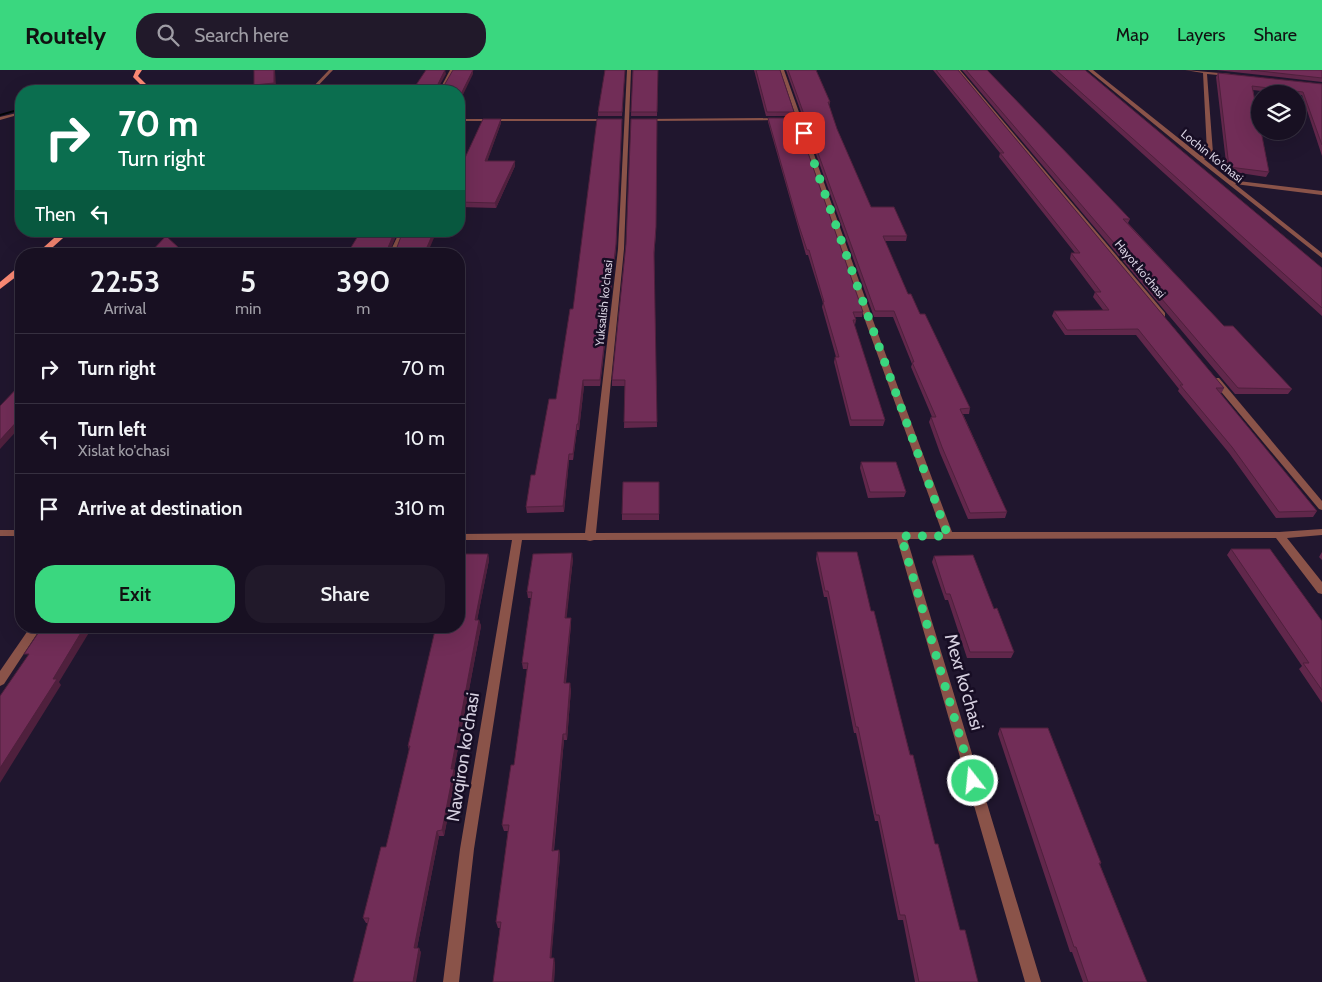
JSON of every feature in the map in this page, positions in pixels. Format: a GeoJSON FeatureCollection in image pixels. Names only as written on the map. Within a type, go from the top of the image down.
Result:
{"type":"FeatureCollection","features":[{"type":"Feature","properties":{"kind":"main road"},"geometry":{"type":"LineString","coordinates":[[138,70],[135,76],[142,85]]}},
{"type":"Feature","properties":{"kind":"main road"},"geometry":{"type":"LineString","coordinates":[[47,248],[60,237]]}},
{"type":"Feature","properties":{"kind":"main road"},"geometry":{"type":"LineString","coordinates":[[0,286],[15,274]]}},
{"type":"Feature","properties":{"kind":"street"},"geometry":{"type":"LineString","coordinates":[[317,85],[331,70]]}},
{"type":"Feature","properties":{"kind":"street"},"geometry":{"type":"LineString","coordinates":[[443,85],[452,70]]}},
{"type":"Feature","properties":{"kind":"street","name":"Yuksalish ko'chasi"},"geometry":{"type":"LineString","coordinates":[[590,538],[621,249],[629,70]]}},
{"type":"Feature","properties":{"kind":"street"},"geometry":{"type":"LineString","coordinates":[[782,70],[870,323],[948,536]]}},
{"type":"Feature","properties":{"kind":"street","name":"Hayot ko'chasi"},"geometry":{"type":"LineString","coordinates":[[958,70],[1165,318]]}},
{"type":"Feature","properties":{"kind":"street","name":"Lochin Ko'chasi"},"geometry":{"type":"LineString","coordinates":[[1090,70],[1322,256]]}},
{"type":"Feature","properties":{"kind":"street"},"geometry":{"type":"LineString","coordinates":[[1187,70],[1234,75]]}},
{"type":"Feature","properties":{"kind":"street"},"geometry":{"type":"LineString","coordinates":[[1200,159],[1210,153],[1205,72]]}},
{"type":"Feature","properties":{"kind":"street"},"geometry":{"type":"LineString","coordinates":[[0,119],[15,115]]}},
{"type":"Feature","properties":{"kind":"street"},"geometry":{"type":"LineString","coordinates":[[465,120],[799,119]]}},
{"type":"Feature","properties":{"kind":"street"},"geometry":{"type":"LineString","coordinates":[[1227,181],[1322,193]]}},
{"type":"Feature","properties":{"kind":"street"},"geometry":{"type":"LineString","coordinates":[[1209,371],[1322,508]]}},
{"type":"Feature","properties":{"kind":"street"},"geometry":{"type":"LineString","coordinates":[[465,537],[1278,535],[1322,532]]}},
{"type":"Feature","properties":{"kind":"street"},"geometry":{"type":"LineString","coordinates":[[0,533],[15,533]]}},
{"type":"Feature","properties":{"kind":"street"},"geometry":{"type":"LineString","coordinates":[[1278,535],[1322,590]]}},
{"type":"Feature","properties":{"kind":"street","name":"Mexr ko'chasi"},"geometry":{"type":"LineString","coordinates":[[901,536],[1033,982]]}},
{"type":"Feature","properties":{"kind":"street","name":"Navqiron ko'chasi"},"geometry":{"type":"LineString","coordinates":[[451,982],[468,849],[517,538]]}},
{"type":"Feature","properties":{"kind":"street"},"geometry":{"type":"LineString","coordinates":[[0,681],[32,633]]}},
{"type":"Feature","properties":{"kind":"building"},"geometry":{"type":"Polygon","coordinates":[[[254,70],[274,70],[274,83],[254,85],[254,70]]]}},
{"type":"Feature","properties":{"kind":"building"},"geometry":{"type":"Polygon","coordinates":[[[426,70],[445,70],[438,85],[416,85],[426,70]]]}},
{"type":"Feature","properties":{"kind":"building"},"geometry":{"type":"Polygon","coordinates":[[[453,70],[473,70],[465,86],[444,85],[453,70]]]}},
{"type":"Feature","properties":{"kind":"building"},"geometry":{"type":"Polygon","coordinates":[[[605,70],[625,70],[622,112],[598,112],[605,70]]]}},
{"type":"Feature","properties":{"kind":"building"},"geometry":{"type":"Polygon","coordinates":[[[633,70],[658,70],[657,112],[631,112],[633,70]]]}},
{"type":"Feature","properties":{"kind":"building"},"geometry":{"type":"Polygon","coordinates":[[[756,70],[780,70],[794,112],[767,112],[756,70]]]}},
{"type":"Feature","properties":{"kind":"building"},"geometry":{"type":"Polygon","coordinates":[[[788,70],[816,70],[830,102],[828,102],[837,129],[871,207],[894,207],[907,236],[883,236],[908,294],[911,294],[920,314],[925,314],[970,408],[960,409],[1007,512],[970,513],[942,447],[931,417],[936,417],[912,362],[914,362],[894,311],[875,311],[788,70]]]}},
{"type":"Feature","properties":{"kind":"building"},"geometry":{"type":"Polygon","coordinates":[[[936,70],[958,70],[1224,388],[1216,388],[1317,511],[1279,512],[1232,447],[1180,385],[1183,385],[1138,329],[1067,330],[1054,311],[1109,310],[1095,292],[1101,292],[1071,253],[1080,253],[1000,153],[1004,153],[936,70]]]}},
{"type":"Feature","properties":{"kind":"building"},"geometry":{"type":"Polygon","coordinates":[[[966,70],[987,70],[1130,219],[1123,219],[1224,326],[1233,326],[1292,389],[1238,388],[966,70]]]}},
{"type":"Feature","properties":{"kind":"building"},"geometry":{"type":"Polygon","coordinates":[[[1056,70],[1085,70],[1322,268],[1322,308],[1056,70]]]}},
{"type":"Feature","properties":{"kind":"building"},"geometry":{"type":"Polygon","coordinates":[[[1251,70],[1322,70],[1322,78],[1251,70]]]}},
{"type":"Feature","properties":{"kind":"building"},"geometry":{"type":"Polygon","coordinates":[[[1218,73],[1322,84],[1322,145],[1306,100],[1306,85],[1251,85],[1251,140],[1263,140],[1269,172],[1229,167],[1218,73]]]}},
{"type":"Feature","properties":{"kind":"building"},"geometry":{"type":"Polygon","coordinates":[[[768,118],[796,118],[863,312],[853,312],[856,320],[853,320],[885,420],[851,420],[835,357],[839,357],[824,302],[809,250],[807,250],[798,223],[768,118]]]}},
{"type":"Feature","properties":{"kind":"building"},"geometry":{"type":"Polygon","coordinates":[[[483,119],[501,119],[485,161],[515,161],[495,203],[465,202],[465,158],[483,119]]]}},
{"type":"Feature","properties":{"kind":"building"},"geometry":{"type":"Polygon","coordinates":[[[597,119],[622,119],[616,244],[600,380],[583,380],[573,454],[569,454],[563,506],[526,507],[531,475],[535,475],[549,399],[556,399],[570,309],[573,309],[597,119]]]}},
{"type":"Feature","properties":{"kind":"building"},"geometry":{"type":"Polygon","coordinates":[[[631,119],[657,119],[654,252],[657,422],[624,422],[625,380],[612,380],[626,244],[631,119]]]}},
{"type":"Feature","properties":{"kind":"building"},"geometry":{"type":"Polygon","coordinates":[[[167,237],[179,248],[155,248],[167,237]]]}},
{"type":"Feature","properties":{"kind":"building"},"geometry":{"type":"Polygon","coordinates":[[[357,237],[392,237],[388,248],[351,248],[357,237]]]}},
{"type":"Feature","properties":{"kind":"building"},"geometry":{"type":"Polygon","coordinates":[[[401,237],[431,237],[427,248],[397,248],[401,237]]]}},
{"type":"Feature","properties":{"kind":"building"},"geometry":{"type":"Polygon","coordinates":[[[15,390],[15,424],[0,440],[0,406],[15,390]]]}},
{"type":"Feature","properties":{"kind":"building"},"geometry":{"type":"Polygon","coordinates":[[[861,462],[896,462],[906,492],[870,492],[861,462]]]}},
{"type":"Feature","properties":{"kind":"building"},"geometry":{"type":"Polygon","coordinates":[[[623,482],[659,482],[659,514],[622,514],[623,482]]]}},
{"type":"Feature","properties":{"kind":"building"},"geometry":{"type":"Polygon","coordinates":[[[1231,549],[1270,549],[1322,621],[1322,690],[1303,663],[1309,663],[1231,549]]]}},
{"type":"Feature","properties":{"kind":"building"},"geometry":{"type":"Polygon","coordinates":[[[817,552],[857,552],[871,611],[874,611],[910,755],[913,755],[935,844],[938,844],[960,930],[965,930],[978,982],[919,982],[905,915],[900,915],[879,815],[876,815],[828,591],[825,591],[817,552]]]}},
{"type":"Feature","properties":{"kind":"building"},"geometry":{"type":"Polygon","coordinates":[[[572,553],[565,618],[571,618],[564,683],[570,683],[566,734],[563,734],[552,851],[559,850],[550,958],[554,958],[552,982],[493,982],[501,922],[496,922],[509,825],[502,825],[511,765],[514,765],[528,663],[522,663],[532,592],[527,592],[533,554],[572,553]]]}},
{"type":"Feature","properties":{"kind":"building"},"geometry":{"type":"Polygon","coordinates":[[[465,554],[488,554],[475,620],[479,620],[451,769],[454,769],[442,830],[437,831],[414,948],[419,948],[413,982],[353,982],[369,918],[363,918],[381,847],[386,847],[410,746],[408,746],[434,633],[465,633],[465,554]]]}},
{"type":"Feature","properties":{"kind":"building"},"geometry":{"type":"Polygon","coordinates":[[[973,555],[994,609],[997,608],[1014,652],[970,652],[950,594],[946,594],[934,556],[973,555]]]}},
{"type":"Feature","properties":{"kind":"building"},"geometry":{"type":"Polygon","coordinates":[[[38,633],[81,633],[53,679],[57,679],[0,768],[0,696],[29,654],[24,654],[38,633]]]}},
{"type":"Feature","properties":{"kind":"building"},"geometry":{"type":"Polygon","coordinates":[[[1000,728],[1048,728],[1101,863],[1099,863],[1147,982],[1088,982],[1076,947],[1074,947],[1000,728]]]}},
{"type":"Feature","properties":{"kind":"waterway"},"geometry":{"type":"LineString","coordinates":[[0,115],[15,111]]}},
{"type":"Feature","properties":{"kind":"route"},"geometry":{"type":"LineString","coordinates":[[804,133],[870,323],[948,536],[901,536],[973,781]]}}]}
